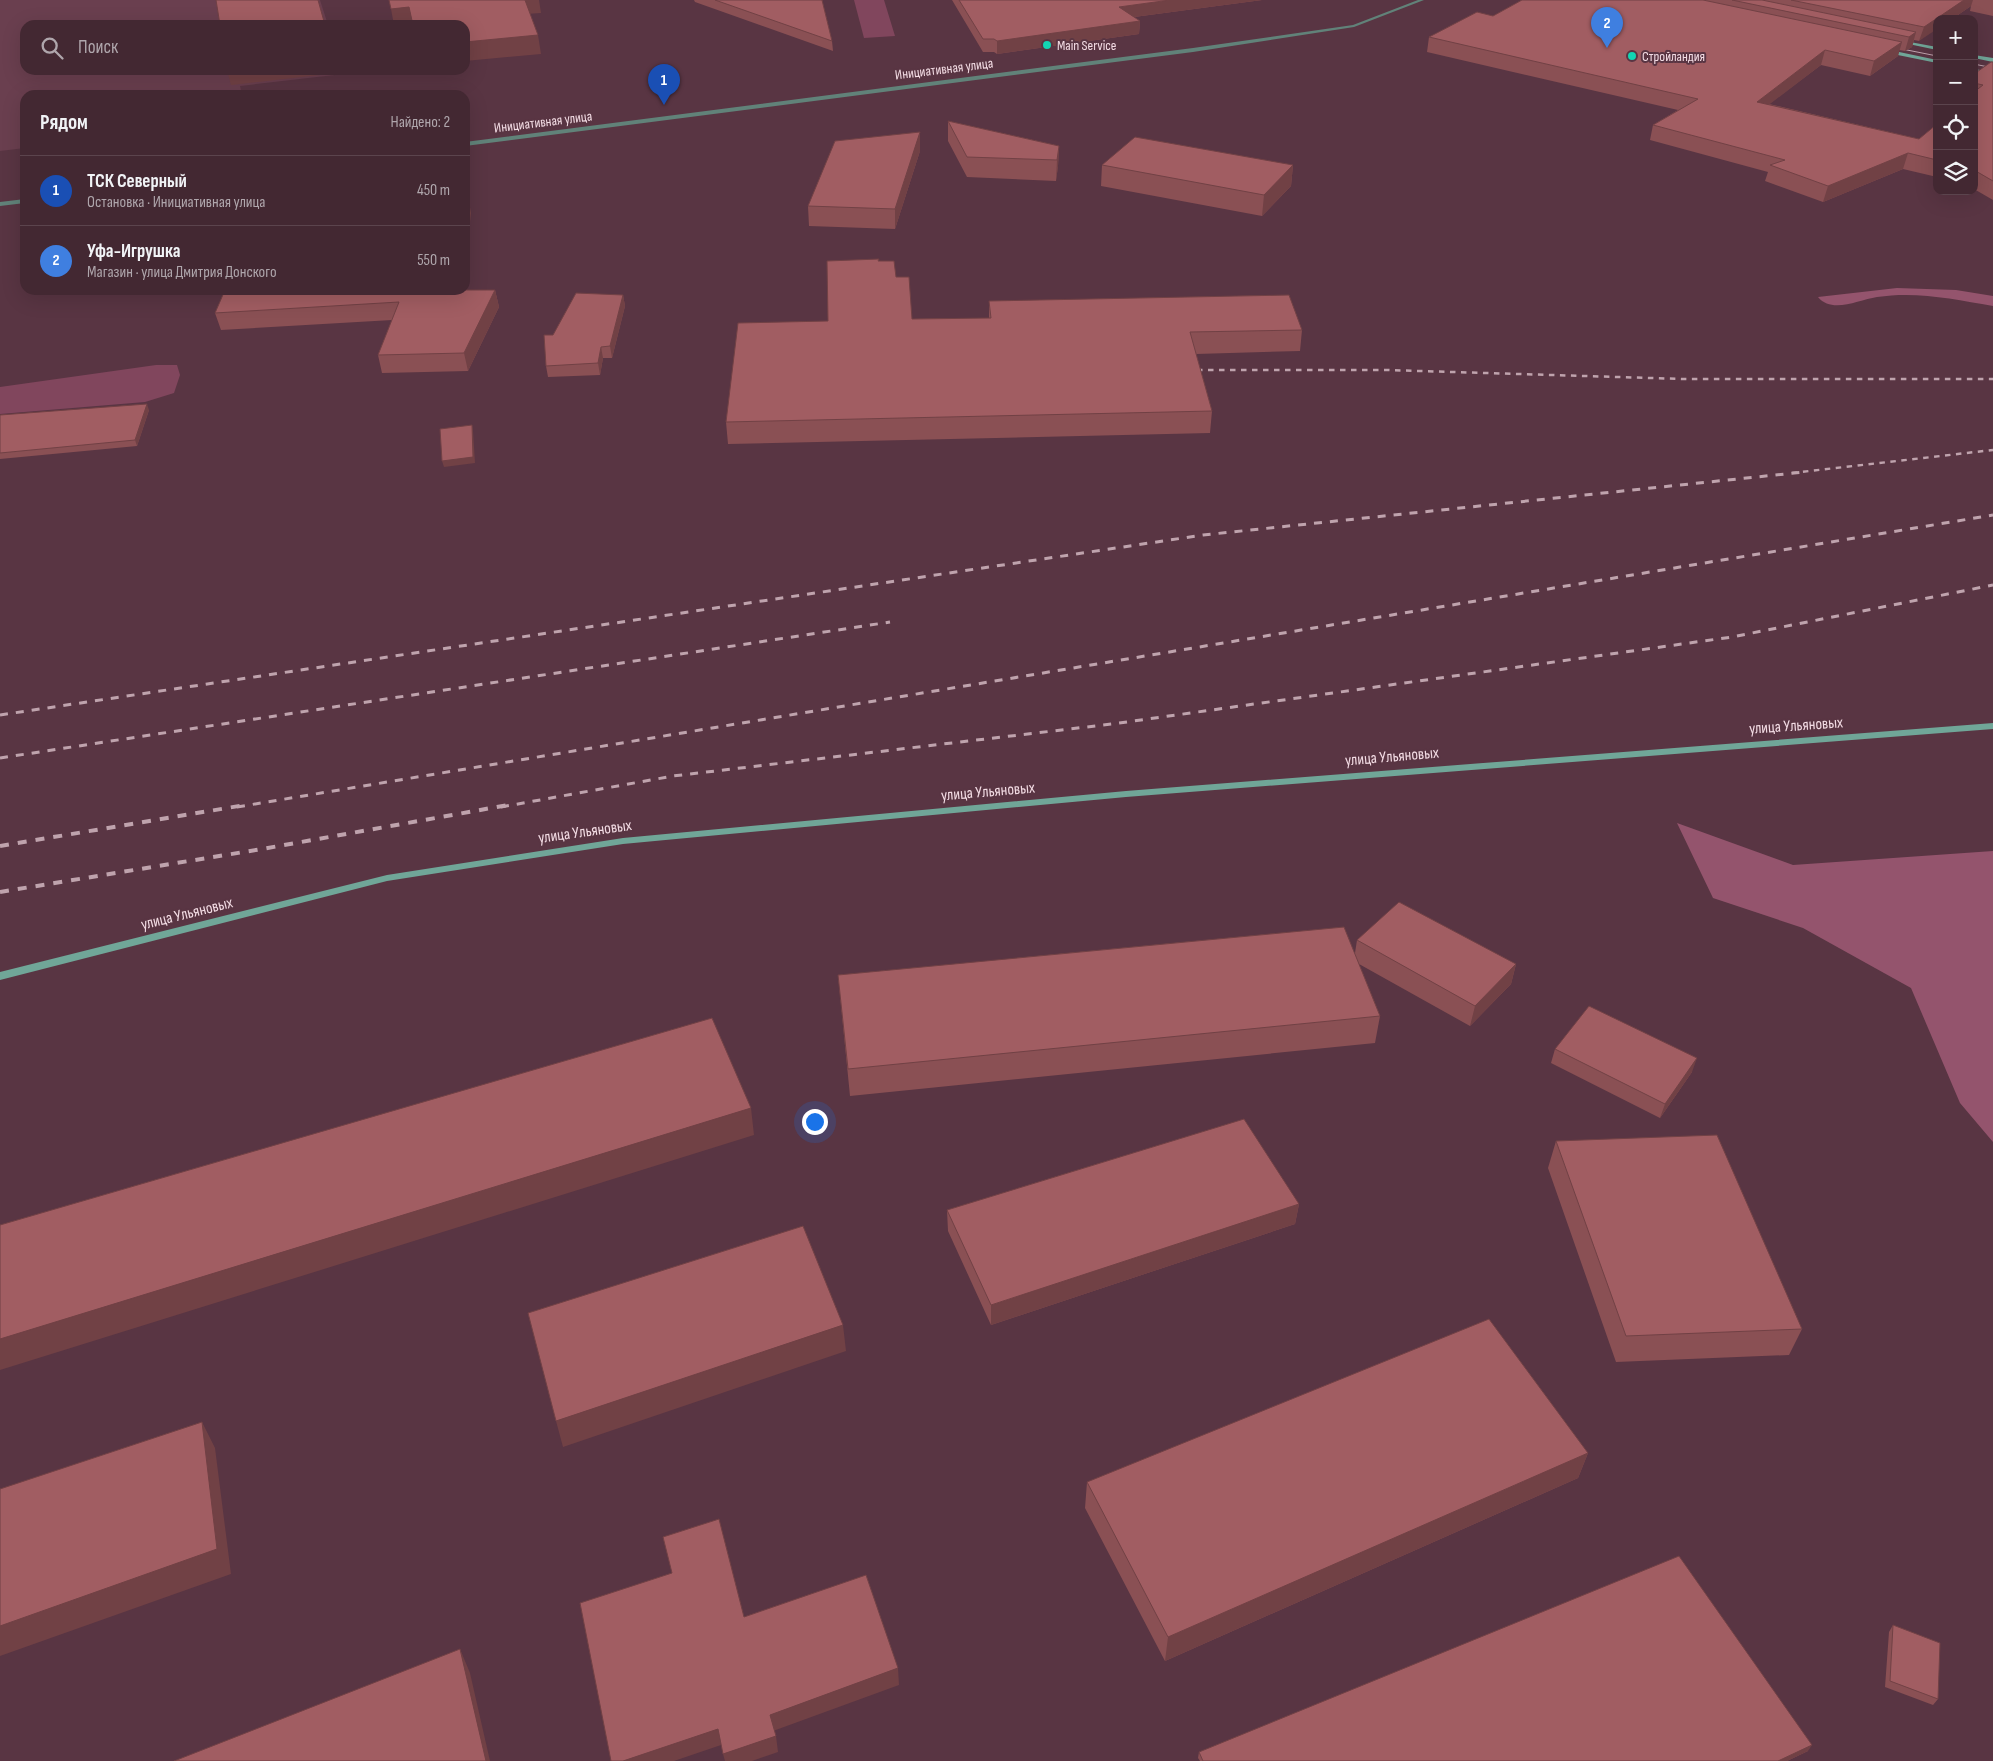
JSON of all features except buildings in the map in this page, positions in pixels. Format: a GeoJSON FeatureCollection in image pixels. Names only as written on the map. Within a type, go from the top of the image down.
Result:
{"type":"FeatureCollection","features":[{"type":"Feature","properties":{"kind":"street","name":"Инициативная улица"},"geometry":{"type":"LineString","coordinates":[[470,143],[1193,50],[1354,26],[1422,0]]}},
{"type":"Feature","properties":{"kind":"street"},"geometry":{"type":"LineString","coordinates":[[1898,40],[1933,47]]}},
{"type":"Feature","properties":{"kind":"street"},"geometry":{"type":"LineString","coordinates":[[1879,49],[1933,61]]}},
{"type":"Feature","properties":{"kind":"street"},"geometry":{"type":"LineString","coordinates":[[1978,57],[1993,60]]}},
{"type":"Feature","properties":{"kind":"street"},"geometry":{"type":"LineString","coordinates":[[1978,71],[1993,74]]}},
{"type":"Feature","properties":{"kind":"street"},"geometry":{"type":"LineString","coordinates":[[0,204],[20,202]]}},
{"type":"Feature","properties":{"kind":"street","name":"улица Ульяновых"},"geometry":{"type":"LineString","coordinates":[[0,976],[387,878],[623,841],[1136,793],[1993,726]]}},
{"type":"Feature","properties":{"kind":"shaded area"},"geometry":{"type":"Polygon","coordinates":[[[0,0],[320,0],[326,20],[20,20],[20,75],[334,75],[240,86],[241,90],[20,90],[20,149],[0,151],[0,0]]]}},
{"type":"Feature","properties":{"kind":"shaded area"},"geometry":{"type":"Polygon","coordinates":[[[854,0],[884,0],[895,36],[864,38],[854,0]]]}},
{"type":"Feature","properties":{"kind":"shaded area"},"geometry":{"type":"Polygon","coordinates":[[[1897,288],[1956,290],[1993,296],[1993,306],[1921,295],[1892,295],[1846,304],[1830,305],[1818,297],[1897,288]]]}},
{"type":"Feature","properties":{"kind":"shaded area"},"geometry":{"type":"Polygon","coordinates":[[[156,365],[177,365],[180,375],[174,393],[145,402],[0,414],[0,387],[156,365]]]}},
{"type":"Feature","properties":{"kind":"shaded area"},"geometry":{"type":"Polygon","coordinates":[[[1677,823],[1793,865],[1993,851],[1993,1142],[1960,1103],[1911,988],[1803,928],[1713,898],[1677,823]]]}},
{"type":"Feature","properties":{"kind":"tram line"},"geometry":{"type":"LineString","coordinates":[[1892,47],[1933,55]]}},
{"type":"Feature","properties":{"kind":"tram line"},"geometry":{"type":"LineString","coordinates":[[1978,65],[1993,68]]}},
{"type":"Feature","properties":{"kind":"railway"},"geometry":{"type":"LineString","coordinates":[[1186,370],[1386,370],[1683,379],[1993,379]]}},
{"type":"Feature","properties":{"kind":"railway"},"geometry":{"type":"LineString","coordinates":[[1792,473],[1993,450]]}},
{"type":"Feature","properties":{"kind":"railway"},"geometry":{"type":"LineString","coordinates":[[0,715],[1203,535],[1804,472]]}},
{"type":"Feature","properties":{"kind":"railway"},"geometry":{"type":"LineString","coordinates":[[237,807],[1993,515]]}},
{"type":"Feature","properties":{"kind":"railway"},"geometry":{"type":"LineString","coordinates":[[501,807],[673,776],[1112,724],[1732,637],[1993,585]]}},
{"type":"Feature","properties":{"kind":"railway"},"geometry":{"type":"LineString","coordinates":[[0,758],[890,622]]}},
{"type":"Feature","properties":{"kind":"railway"},"geometry":{"type":"LineString","coordinates":[[0,846],[245,805]]}},
{"type":"Feature","properties":{"kind":"railway"},"geometry":{"type":"LineString","coordinates":[[0,892],[262,849],[508,805]]}},
{"type":"Feature","properties":{"kind":"place","name":"Main Service"},"geometry":{"type":"Point","coordinates":[1047,45]}},
{"type":"Feature","properties":{"kind":"place","name":"Уфа-Игрушка"},"geometry":{"type":"Point","coordinates":[1607,48]}},
{"type":"Feature","properties":{"kind":"place","name":"Стройландия"},"geometry":{"type":"Point","coordinates":[1632,56]}},
{"type":"Feature","properties":{"kind":"place","name":"ТСК Северный"},"geometry":{"type":"Point","coordinates":[664,105]}}]}
